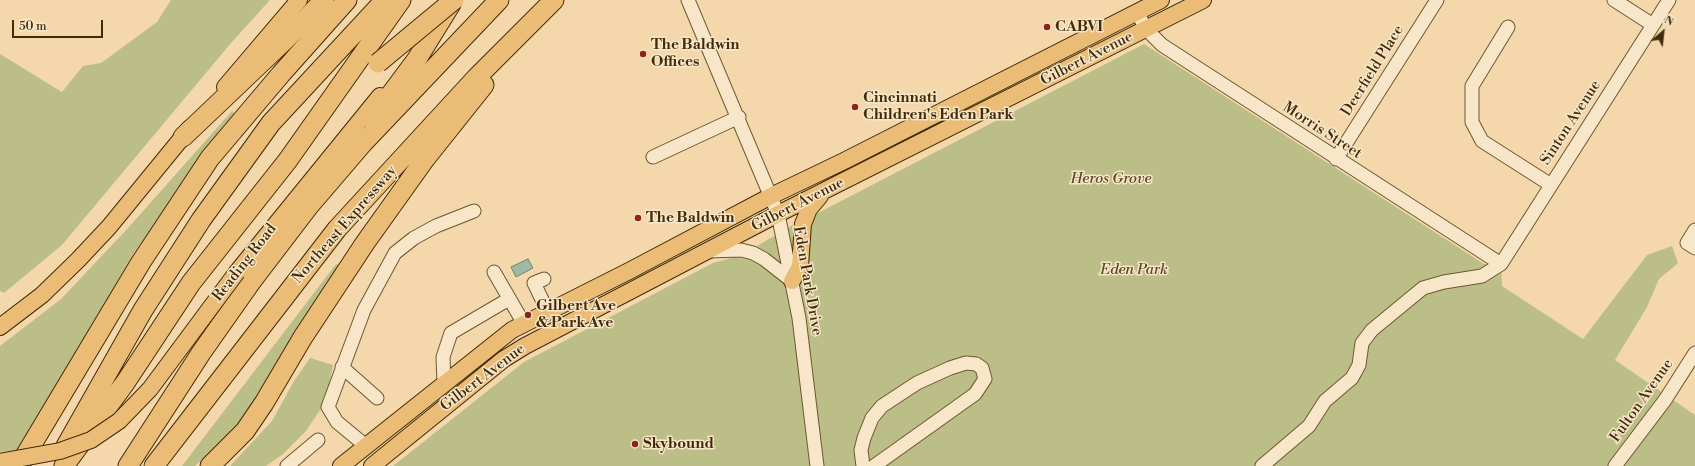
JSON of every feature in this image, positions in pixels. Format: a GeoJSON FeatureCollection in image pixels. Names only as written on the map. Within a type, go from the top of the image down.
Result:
{"type":"FeatureCollection","features":[{"type":"Feature","properties":{"kind":"highway"},"geometry":{"type":"LineString","coordinates":[[183,137],[285,40],[324,0]]}},
{"type":"Feature","properties":{"kind":"highway"},"geometry":{"type":"LineString","coordinates":[[18,466],[177,206],[210,158],[347,0]]}},
{"type":"Feature","properties":{"kind":"highway"},"geometry":{"type":"LineString","coordinates":[[54,466],[143,310],[201,220],[271,123],[385,0]]}},
{"type":"Feature","properties":{"kind":"highway"},"geometry":{"type":"LineString","coordinates":[[64,466],[125,382],[191,283],[288,160],[401,0]]}},
{"type":"Feature","properties":{"kind":"highway"},"geometry":{"type":"LineString","coordinates":[[326,108],[454,0]]}},
{"type":"Feature","properties":{"kind":"highway"},"geometry":{"type":"LineString","coordinates":[[363,143],[376,114],[417,59],[454,0]]}},
{"type":"Feature","properties":{"kind":"highway"},"geometry":{"type":"LineString","coordinates":[[128,466],[201,353],[251,282],[309,206],[363,143],[499,0]]}},
{"type":"Feature","properties":{"kind":"highway","name":"Northeast Expressway"},"geometry":{"type":"LineString","coordinates":[[154,466],[323,246],[476,78],[554,0]]}},
{"type":"Feature","properties":{"kind":"highway"},"geometry":{"type":"LineString","coordinates":[[210,466],[246,431],[303,337],[387,211],[425,159],[463,113],[526,27]]}},
{"type":"Feature","properties":{"kind":"main road"},"geometry":{"type":"LineString","coordinates":[[0,327],[42,295],[109,227],[299,0]]}},
{"type":"Feature","properties":{"kind":"main road","name":"Reading Road"},"geometry":{"type":"LineString","coordinates":[[0,462],[60,451],[91,440],[119,421],[150,389],[237,272],[408,60],[443,0]]}},
{"type":"Feature","properties":{"kind":"main road","name":"Gilbert Avenue"},"geometry":{"type":"LineString","coordinates":[[341,466],[498,339],[524,324],[771,196],[844,161],[1161,0]]}},
{"type":"Feature","properties":{"kind":"main road","name":"Gilbert Avenue"},"geometry":{"type":"LineString","coordinates":[[372,466],[504,359],[548,334],[778,214],[823,193],[1203,0]]}},
{"type":"Feature","properties":{"kind":"main road"},"geometry":{"type":"LineString","coordinates":[[792,281],[800,266],[803,224],[809,210],[823,193]]}},
{"type":"Feature","properties":{"kind":"street","name":"Eden Park Drive"},"geometry":{"type":"LineString","coordinates":[[688,0],[739,118],[778,214],[799,318],[817,466]]}},
{"type":"Feature","properties":{"kind":"street","name":"Deerfield Place"},"geometry":{"type":"LineString","coordinates":[[1336,159],[1437,0]]}},
{"type":"Feature","properties":{"kind":"street"},"geometry":{"type":"LineString","coordinates":[[1614,0],[1653,25]]}},
{"type":"Feature","properties":{"kind":"street","name":"Sinton Avenue"},"geometry":{"type":"LineString","coordinates":[[1501,264],[1669,0]]}},
{"type":"Feature","properties":{"kind":"street","name":"Morris Street"},"geometry":{"type":"LineString","coordinates":[[1137,12],[1146,29],[1162,45],[1336,159],[1501,264]]}},
{"type":"Feature","properties":{"kind":"street"},"geometry":{"type":"LineString","coordinates":[[1508,27],[1472,86],[1472,122],[1482,141],[1551,185]]}},
{"type":"Feature","properties":{"kind":"street"},"geometry":{"type":"LineString","coordinates":[[653,157],[739,118]]}},
{"type":"Feature","properties":{"kind":"street"},"geometry":{"type":"LineString","coordinates":[[366,446],[337,422],[328,407],[364,310],[395,253],[414,238],[436,226],[474,211]]}},
{"type":"Feature","properties":{"kind":"street"},"geometry":{"type":"LineString","coordinates":[[1695,230],[1686,243],[1695,248]]}},
{"type":"Feature","properties":{"kind":"street"},"geometry":{"type":"LineString","coordinates":[[709,251],[741,250],[757,254],[792,281]]}},
{"type":"Feature","properties":{"kind":"street"},"geometry":{"type":"LineString","coordinates":[[1262,466],[1309,426],[1325,401],[1352,378],[1359,365],[1361,347],[1366,336],[1387,317],[1422,288],[1444,282],[1482,276],[1501,264]]}},
{"type":"Feature","properties":{"kind":"street"},"geometry":{"type":"LineString","coordinates":[[494,272],[524,324]]}},
{"type":"Feature","properties":{"kind":"street"},"geometry":{"type":"LineString","coordinates":[[544,278],[534,283],[544,314],[548,334]]}},
{"type":"Feature","properties":{"kind":"street"},"geometry":{"type":"LineString","coordinates":[[444,383],[443,357],[451,334],[509,299]]}},
{"type":"Feature","properties":{"kind":"street","name":"Fulton Avenue"},"geometry":{"type":"LineString","coordinates":[[1615,466],[1665,400],[1695,353]]}},
{"type":"Feature","properties":{"kind":"street"},"geometry":{"type":"LineString","coordinates":[[863,466],[861,454],[863,442],[872,418],[882,406],[917,383],[939,372],[966,363],[976,364],[982,368],[985,379],[975,394],[874,466]]}},
{"type":"Feature","properties":{"kind":"street"},"geometry":{"type":"LineString","coordinates":[[342,367],[377,398]]}},
{"type":"Feature","properties":{"kind":"street"},"geometry":{"type":"LineString","coordinates":[[287,466],[318,440]]}},
{"type":"Feature","properties":{"kind":"green space"},"geometry":{"type":"Polygon","coordinates":[[[171,0],[270,0],[231,43],[62,245],[4,293],[0,291],[0,54],[62,92],[83,66],[101,63],[157,22],[171,0]]]}},
{"type":"Feature","properties":{"kind":"green space","name":"Eden Park"},"geometry":{"type":"Polygon","coordinates":[[[1144,44],[1484,264],[1501,264],[1502,286],[1583,339],[1647,255],[1672,246],[1678,263],[1659,279],[1647,307],[1615,360],[1695,415],[1695,466],[393,466],[524,362],[713,263],[735,257],[749,260],[757,246],[791,226],[799,223],[811,226],[813,217],[818,213],[1144,44]]]}},
{"type":"Feature","properties":{"kind":"green space"},"geometry":{"type":"Polygon","coordinates":[[[232,111],[235,114],[133,254],[20,450],[0,452],[0,346],[61,299],[128,228],[232,111]]]}},
{"type":"Feature","properties":{"kind":"green space"},"geometry":{"type":"Polygon","coordinates":[[[336,264],[341,266],[237,426],[195,466],[182,466],[336,264]]]}},
{"type":"Feature","properties":{"kind":"green space"},"geometry":{"type":"Polygon","coordinates":[[[310,358],[333,365],[326,401],[306,431],[283,454],[266,466],[230,466],[272,421],[294,381],[310,358]]]}},
{"type":"Feature","properties":{"kind":"shaded area"},"geometry":{"type":"Polygon","coordinates":[[[528,259],[533,268],[516,277],[511,267],[528,259]]]}},
{"type":"Feature","properties":{"kind":"place","name":"CABVI"},"geometry":{"type":"Point","coordinates":[1047,27]}},
{"type":"Feature","properties":{"kind":"place","name":"The Baldwin Offices"},"geometry":{"type":"Point","coordinates":[643,54]}},
{"type":"Feature","properties":{"kind":"place","name":"Cincinnati Children's Eden Park"},"geometry":{"type":"Point","coordinates":[855,107]}},
{"type":"Feature","properties":{"kind":"place","name":"The Baldwin"},"geometry":{"type":"Point","coordinates":[638,218]}},
{"type":"Feature","properties":{"kind":"place","name":"Gilbert Ave & Park Ave"},"geometry":{"type":"Point","coordinates":[528,315]}},
{"type":"Feature","properties":{"kind":"place","name":"Skybound"},"geometry":{"type":"Point","coordinates":[635,444]}},
{"type":"Feature","properties":{"kind":"park label","name":"Heros Grove"},"geometry":{"type":"Point","coordinates":[1111,179]}}]}
